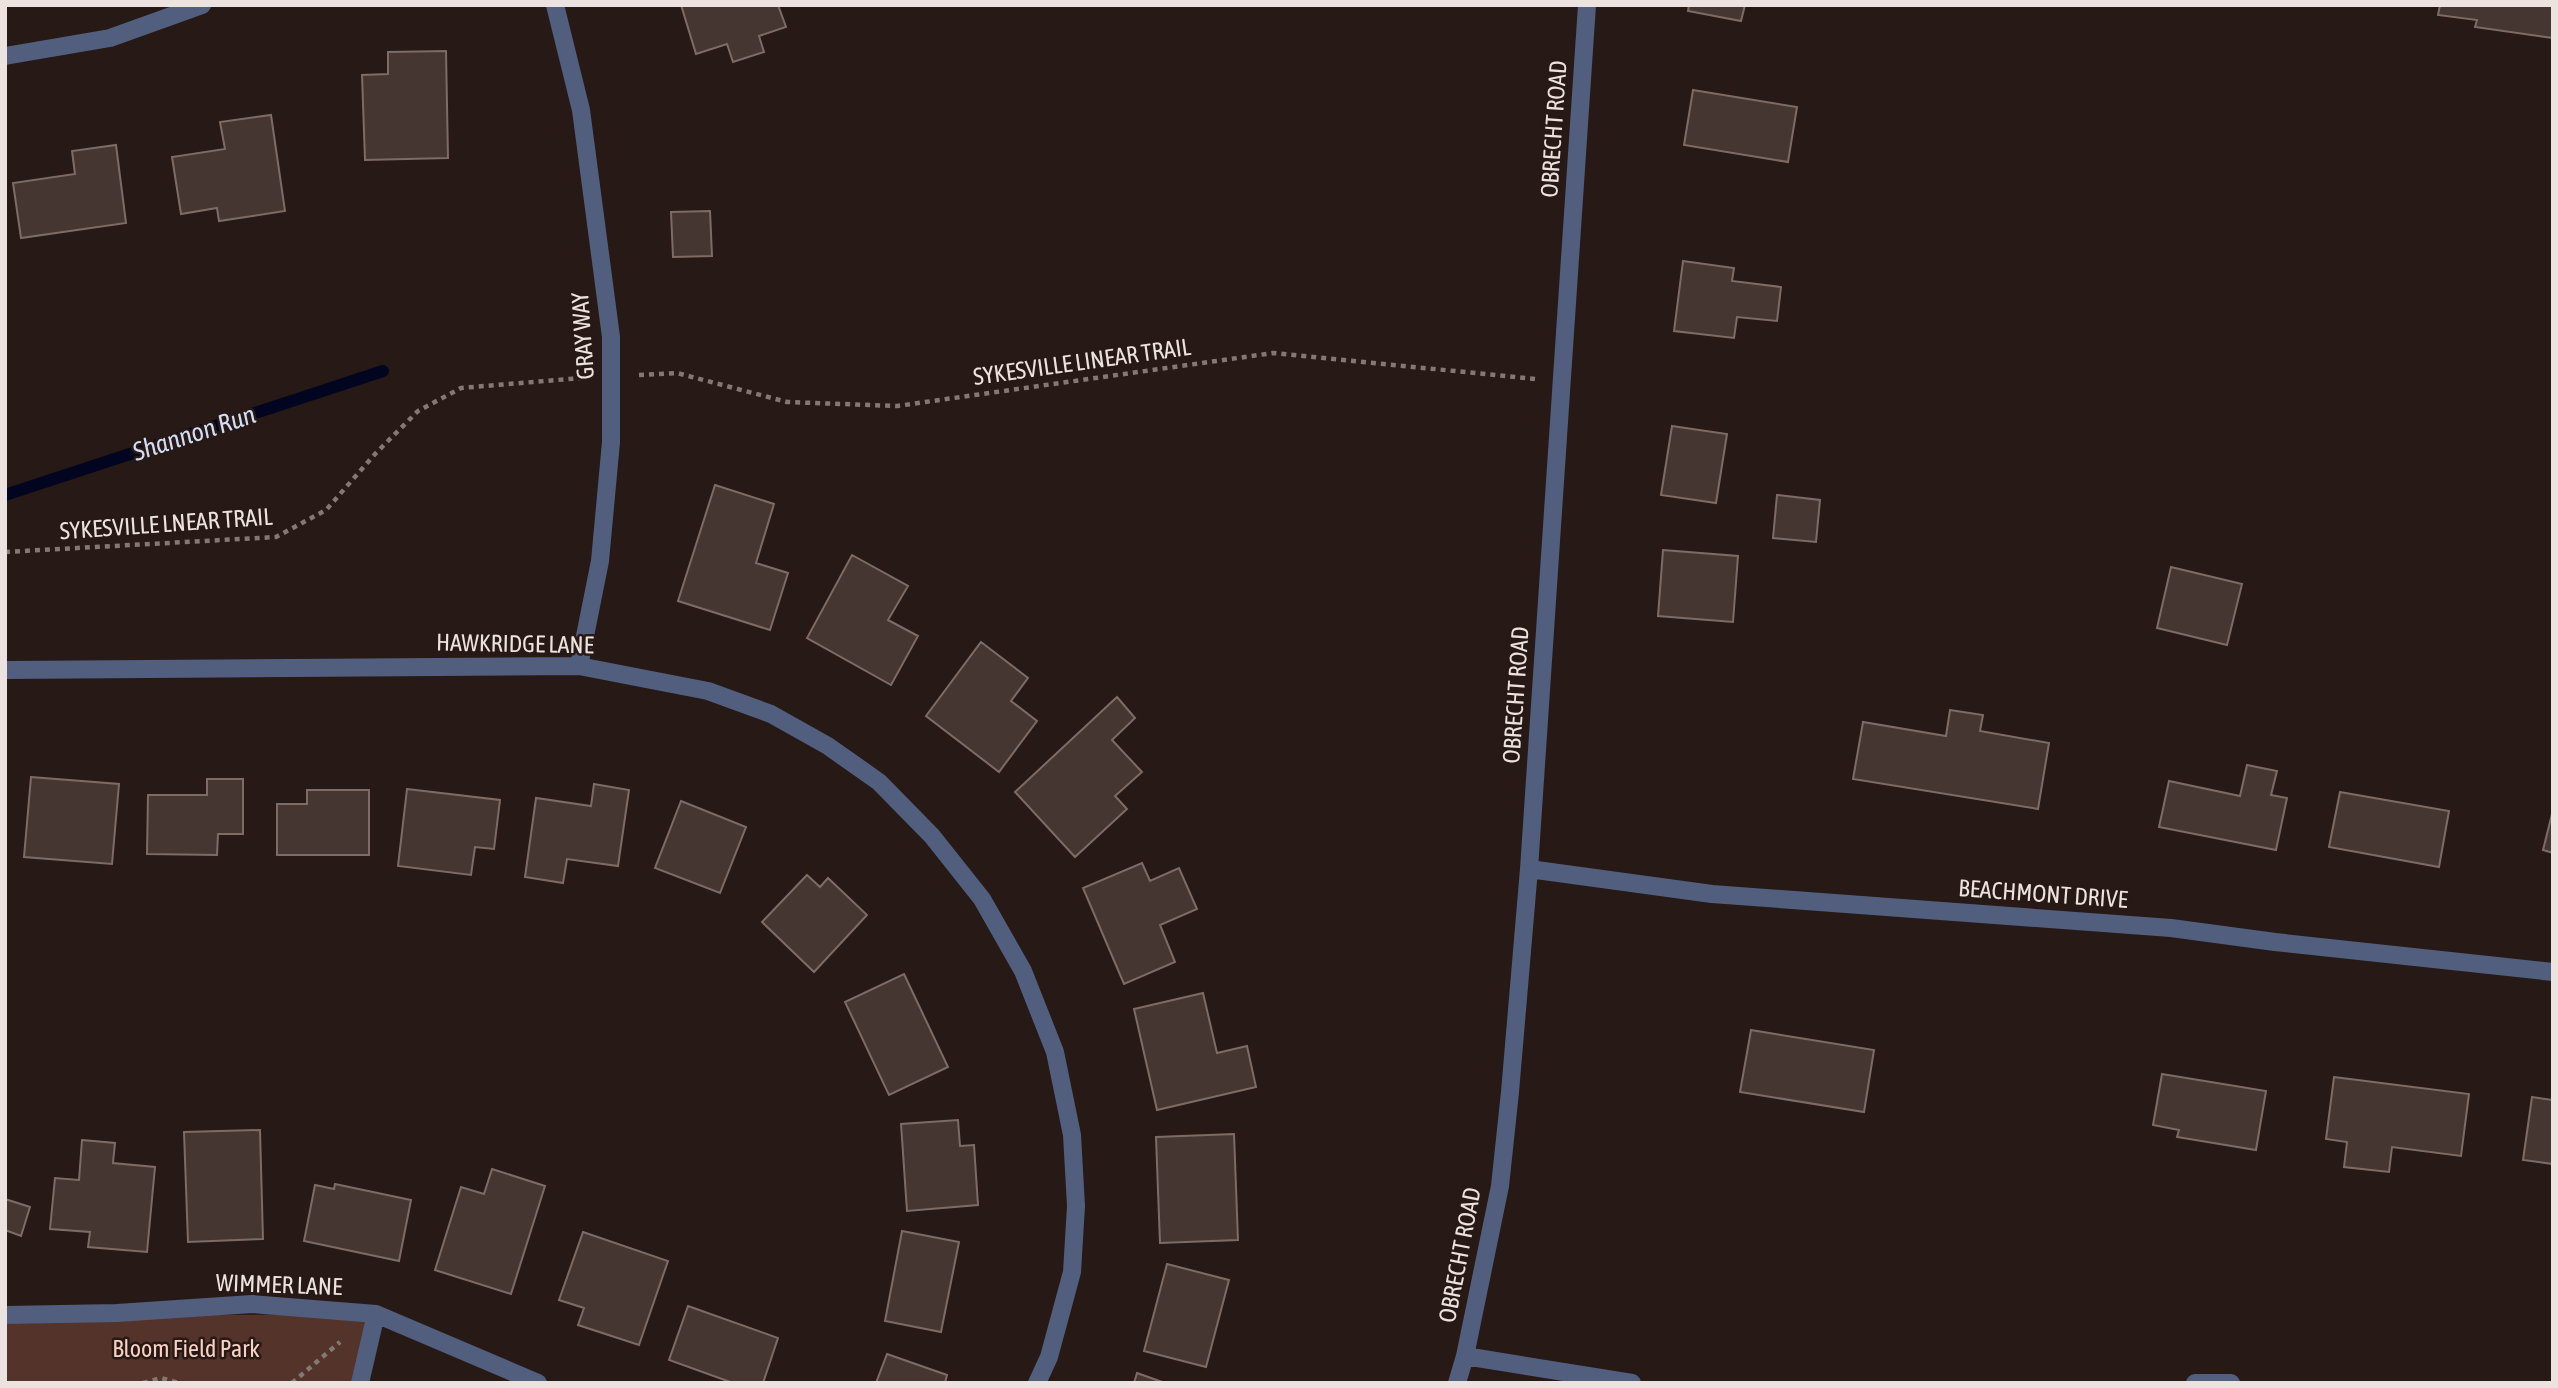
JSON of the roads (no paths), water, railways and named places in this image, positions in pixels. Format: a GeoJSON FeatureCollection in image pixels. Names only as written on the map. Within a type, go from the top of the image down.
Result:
{"type":"FeatureCollection","features":[{"type":"Feature","properties":{"kind":"street"},"geometry":{"type":"LineString","coordinates":[[5,56],[110,38],[202,5]]}},
{"type":"Feature","properties":{"kind":"street","name":"GRAY WAY"},"geometry":{"type":"LineString","coordinates":[[555,5],[581,110],[611,337],[611,442],[600,561],[579,666]]}},
{"type":"Feature","properties":{"kind":"street","name":"OBRECHT ROAD"},"geometry":{"type":"LineString","coordinates":[[1457,1383],[1500,1186],[1510,1092],[1529,869],[1587,5]]}},
{"type":"Feature","properties":{"kind":"street","name":"HAWKRIDGE LANE"},"geometry":{"type":"LineString","coordinates":[[5,670],[130,667],[579,666],[708,691],[771,715],[828,746],[879,782],[932,836],[982,899],[1023,971],[1055,1052],[1072,1135],[1076,1206],[1072,1272],[1049,1357],[1037,1383]]}},
{"type":"Feature","properties":{"kind":"street","name":"BEACHMONT DRIVE"},"geometry":{"type":"LineString","coordinates":[[1529,869],[1712,894],[2172,928],[2553,971]]}},
{"type":"Feature","properties":{"kind":"street","name":"WIMMER LANE"},"geometry":{"type":"LineString","coordinates":[[5,1315],[117,1313],[252,1304],[376,1314],[538,1383]]}},
{"type":"Feature","properties":{"kind":"street"},"geometry":{"type":"LineString","coordinates":[[360,1383],[376,1314]]}},
{"type":"Feature","properties":{"kind":"street"},"geometry":{"type":"LineString","coordinates":[[1465,1356],[1632,1383]]}},
{"type":"Feature","properties":{"kind":"street"},"geometry":{"type":"LineString","coordinates":[[2194,1383],[2231,1383]]}},
{"type":"Feature","properties":{"kind":"waterway","name":"Shannon Run"},"geometry":{"type":"LineString","coordinates":[[5,495],[383,371]]}},
{"type":"Feature","properties":{"kind":"park label","name":"Bloom Field Park"},"geometry":{"type":"Point","coordinates":[186,1349]}}]}
